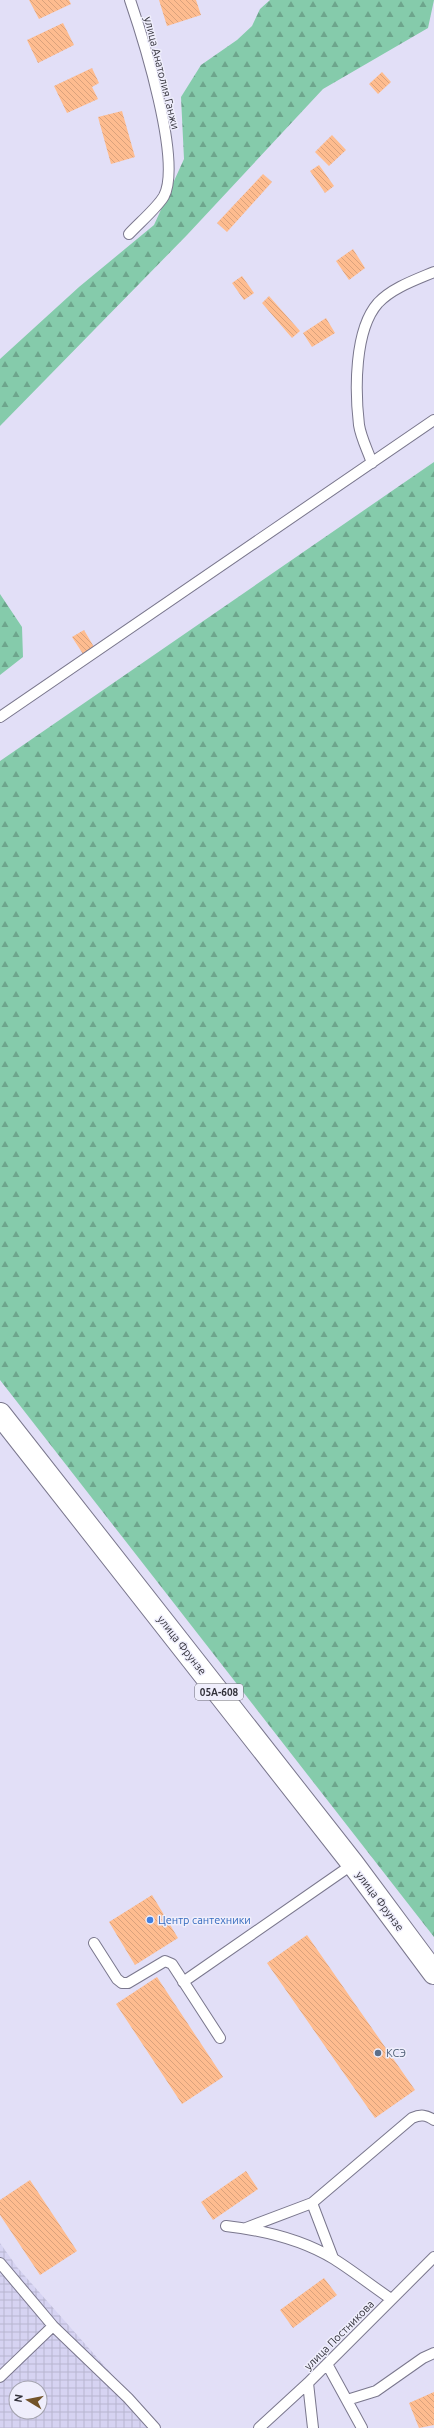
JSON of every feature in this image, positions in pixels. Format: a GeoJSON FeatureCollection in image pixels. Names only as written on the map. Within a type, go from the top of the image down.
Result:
{"type":"FeatureCollection","features":[{"type":"Feature","properties":{"kind":"main road","name":"улица Фрунзе"},"geometry":{"type":"LineString","coordinates":[[0,1414],[353,1864],[434,1973]]}},
{"type":"Feature","properties":{"kind":"lane","name":"улица Анатолия Ганжи"},"geometry":{"type":"LineString","coordinates":[[129,234],[164,196],[168,170],[166,131],[130,0]]}},
{"type":"Feature","properties":{"kind":"lane"},"geometry":{"type":"LineString","coordinates":[[372,463],[359,426],[358,386],[360,346],[366,323],[378,304],[390,292],[434,272]]}},
{"type":"Feature","properties":{"kind":"lane"},"geometry":{"type":"LineString","coordinates":[[0,717],[434,420]]}},
{"type":"Feature","properties":{"kind":"lane"},"geometry":{"type":"LineString","coordinates":[[183,1982],[353,1864]]}},
{"type":"Feature","properties":{"kind":"lane"},"geometry":{"type":"LineString","coordinates":[[94,1943],[117,1979],[122,1983],[128,1983],[165,1961],[172,1964],[220,2038]]}},
{"type":"Feature","properties":{"kind":"lane"},"geometry":{"type":"LineString","coordinates":[[246,2228],[312,2203],[412,2118],[418,2115],[428,2116],[434,2120]]}},
{"type":"Feature","properties":{"kind":"lane"},"geometry":{"type":"LineString","coordinates":[[312,2203],[333,2258]]}},
{"type":"Feature","properties":{"kind":"lane"},"geometry":{"type":"LineString","coordinates":[[226,2226],[246,2228],[298,2243],[333,2258],[391,2299]]}},
{"type":"Feature","properties":{"kind":"lane","name":"улица Постникова"},"geometry":{"type":"LineString","coordinates":[[259,2428],[308,2383],[434,2256]]}},
{"type":"Feature","properties":{"kind":"lane"},"geometry":{"type":"LineString","coordinates":[[0,2263],[53,2326],[128,2398],[155,2428]]}},
{"type":"Feature","properties":{"kind":"lane"},"geometry":{"type":"LineString","coordinates":[[0,2377],[53,2326]]}},
{"type":"Feature","properties":{"kind":"lane"},"geometry":{"type":"LineString","coordinates":[[347,2400],[376,2391],[423,2358],[434,2353]]}},
{"type":"Feature","properties":{"kind":"lane"},"geometry":{"type":"LineString","coordinates":[[327,2364],[362,2428]]}},
{"type":"Feature","properties":{"kind":"lane"},"geometry":{"type":"LineString","coordinates":[[308,2383],[313,2428]]}},
{"type":"Feature","properties":{"kind":"shaded area"},"geometry":{"type":"Polygon","coordinates":[[[0,2243],[17,2267],[147,2414],[158,2422],[152,2428],[0,2428],[0,2243]]]}},
{"type":"Feature","properties":{"kind":"green space"},"geometry":{"type":"Polygon","coordinates":[[[270,0],[434,0],[428,28],[323,89],[187,235],[0,426],[0,359],[79,287],[154,225],[184,159],[181,97],[201,65],[237,40],[252,26],[260,9],[270,0]]]}},
{"type":"Feature","properties":{"kind":"green space"},"geometry":{"type":"Polygon","coordinates":[[[434,462],[434,1937],[0,1380],[0,761],[434,462]]]}},
{"type":"Feature","properties":{"kind":"green space"},"geometry":{"type":"Polygon","coordinates":[[[0,594],[22,627],[23,657],[0,675],[0,594]]]}},
{"type":"Feature","properties":{"kind":"building"},"geometry":{"type":"Polygon","coordinates":[[[29,0],[69,0],[71,4],[39,19],[29,0]]]}},
{"type":"Feature","properties":{"kind":"building"},"geometry":{"type":"Polygon","coordinates":[[[159,0],[196,0],[201,15],[167,26],[159,0]]]}},
{"type":"Feature","properties":{"kind":"building"},"geometry":{"type":"Polygon","coordinates":[[[63,23],[74,45],[38,63],[27,40],[63,23]]]}},
{"type":"Feature","properties":{"kind":"building"},"geometry":{"type":"Polygon","coordinates":[[[92,68],[99,83],[92,87],[98,99],[67,113],[54,86],[92,68]]]}},
{"type":"Feature","properties":{"kind":"building"},"geometry":{"type":"Polygon","coordinates":[[[382,72],[391,82],[378,94],[369,84],[382,72]]]}},
{"type":"Feature","properties":{"kind":"building"},"geometry":{"type":"Polygon","coordinates":[[[122,111],[135,157],[111,164],[98,117],[122,111]]]}},
{"type":"Feature","properties":{"kind":"building"},"geometry":{"type":"Polygon","coordinates":[[[332,135],[346,150],[329,166],[315,152],[332,135]]]}},
{"type":"Feature","properties":{"kind":"building"},"geometry":{"type":"Polygon","coordinates":[[[319,165],[334,186],[325,193],[310,171],[319,165]]]}},
{"type":"Feature","properties":{"kind":"building"},"geometry":{"type":"Polygon","coordinates":[[[263,174],[272,182],[227,232],[217,223],[263,174]]]}},
{"type":"Feature","properties":{"kind":"building"},"geometry":{"type":"Polygon","coordinates":[[[353,249],[365,268],[349,280],[336,261],[353,249]]]}},
{"type":"Feature","properties":{"kind":"building"},"geometry":{"type":"Polygon","coordinates":[[[242,276],[254,293],[244,300],[232,283],[242,276]]]}},
{"type":"Feature","properties":{"kind":"building"},"geometry":{"type":"Polygon","coordinates":[[[269,296],[300,331],[292,338],[262,303],[269,296]]]}},
{"type":"Feature","properties":{"kind":"building"},"geometry":{"type":"Polygon","coordinates":[[[326,318],[335,333],[312,347],[303,333],[326,318]]]}},
{"type":"Feature","properties":{"kind":"building"},"geometry":{"type":"Polygon","coordinates":[[[84,630],[94,647],[83,654],[72,637],[84,630]]]}},
{"type":"Feature","properties":{"kind":"building"},"geometry":{"type":"Polygon","coordinates":[[[152,1895],[178,1938],[135,1965],[109,1922],[152,1895]]]}},
{"type":"Feature","properties":{"kind":"building"},"geometry":{"type":"Polygon","coordinates":[[[307,1935],[415,2090],[375,2118],[267,1963],[307,1935]]]}},
{"type":"Feature","properties":{"kind":"building"},"geometry":{"type":"Polygon","coordinates":[[[157,1977],[223,2077],[182,2104],[116,2004],[157,1977]]]}},
{"type":"Feature","properties":{"kind":"building"},"geometry":{"type":"Polygon","coordinates":[[[246,2171],[258,2189],[213,2220],[201,2202],[246,2171]]]}},
{"type":"Feature","properties":{"kind":"building"},"geometry":{"type":"Polygon","coordinates":[[[30,2180],[77,2251],[40,2275],[0,2215],[0,2200],[30,2180]]]}},
{"type":"Feature","properties":{"kind":"building"},"geometry":{"type":"Polygon","coordinates":[[[324,2278],[337,2295],[293,2328],[280,2310],[324,2278]]]}},
{"type":"Feature","properties":{"kind":"building"},"geometry":{"type":"Polygon","coordinates":[[[434,2392],[434,2425],[419,2428],[409,2403],[434,2392]]]}},
{"type":"Feature","properties":{"kind":"place","name":"Центр сантехники"},"geometry":{"type":"Point","coordinates":[150,1920]}},
{"type":"Feature","properties":{"kind":"place","name":"КСЭ"},"geometry":{"type":"Point","coordinates":[378,2053]}}]}
